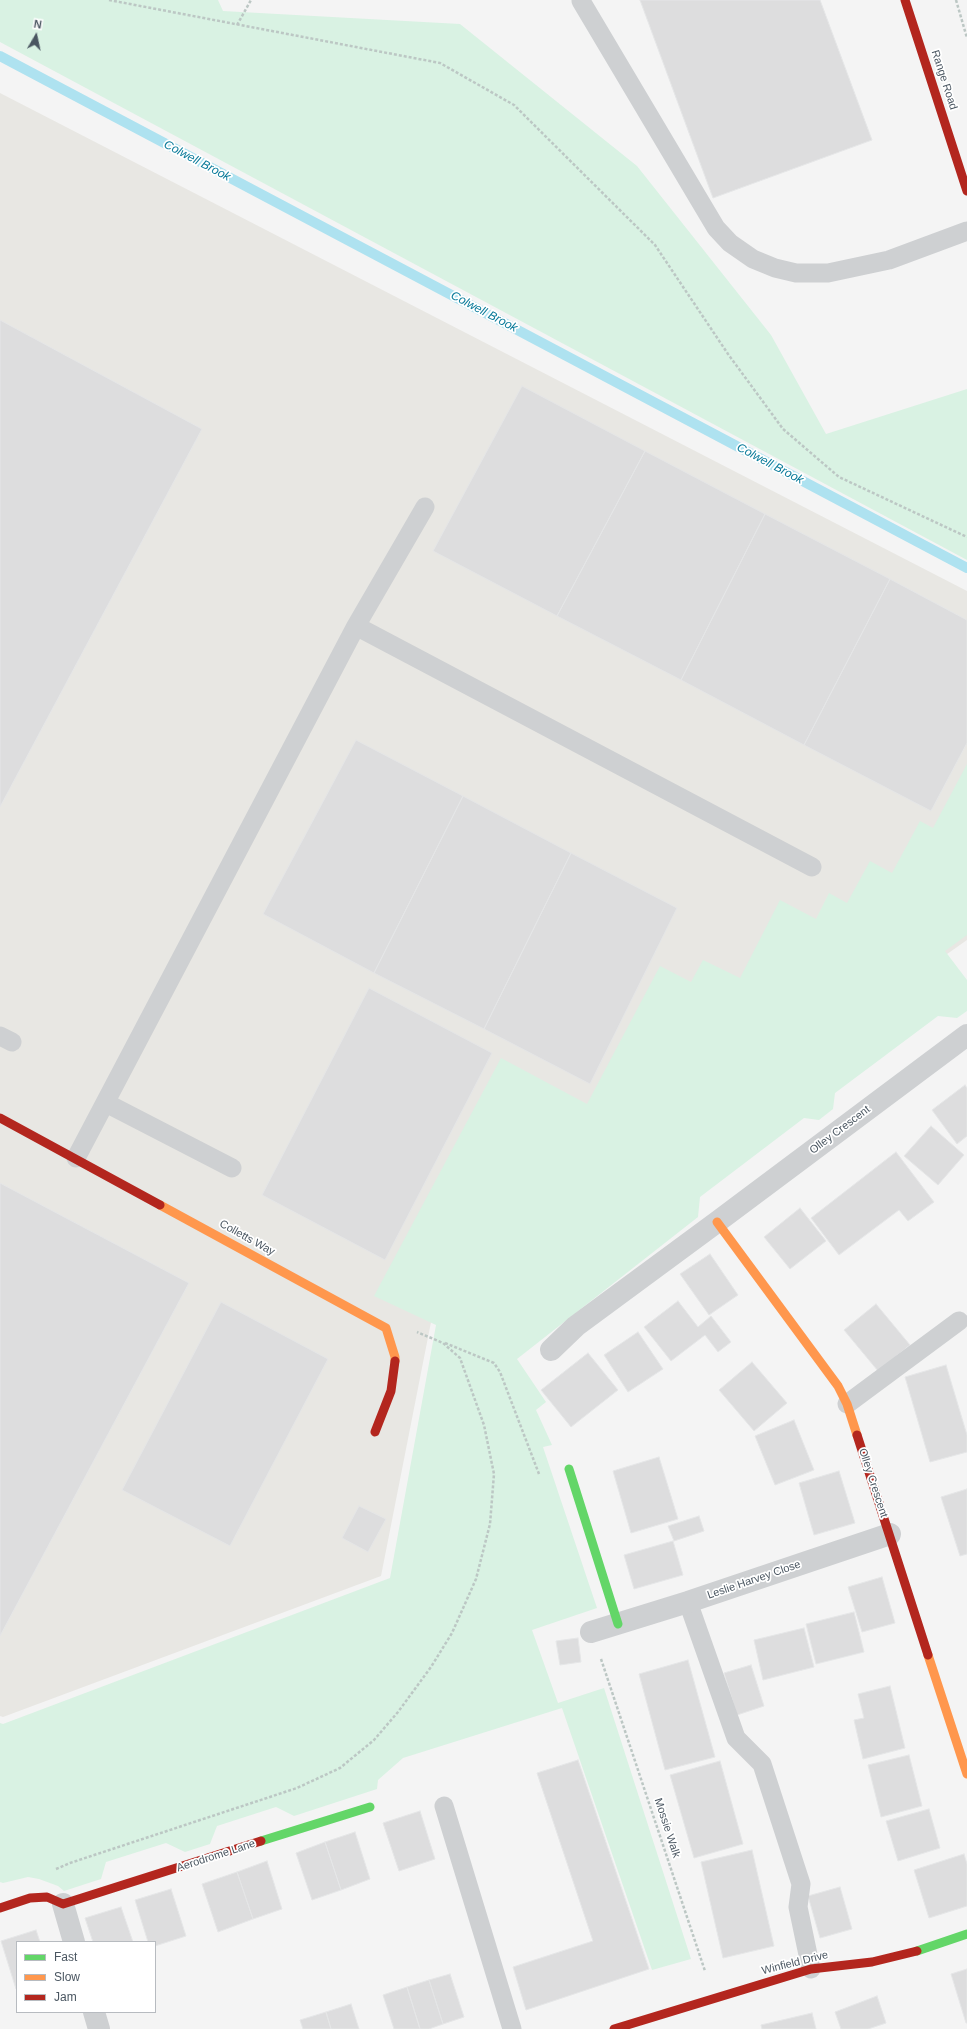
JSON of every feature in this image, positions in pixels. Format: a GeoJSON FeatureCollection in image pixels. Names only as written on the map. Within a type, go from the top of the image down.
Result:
{"type":"FeatureCollection","features":[{"type":"Feature","properties":{"kind":"street","name":"Range Road"},"geometry":{"type":"LineString","coordinates":[[905,0],[967,191]]}},
{"type":"Feature","properties":{"kind":"street","name":"Olley Crescent"},"geometry":{"type":"LineString","coordinates":[[551,1350],[576,1326],[966,1039]]}},
{"type":"Feature","properties":{"kind":"street","name":"Colletts Way"},"geometry":{"type":"LineString","coordinates":[[0,1118],[386,1328]]}},
{"type":"Feature","properties":{"kind":"street","name":"Olley Crescent"},"geometry":{"type":"LineString","coordinates":[[717,1222],[826,1368],[838,1386],[847,1404],[967,1774]]}},
{"type":"Feature","properties":{"kind":"street"},"geometry":{"type":"LineString","coordinates":[[374,1432],[391,1390],[395,1357],[386,1328]]}},
{"type":"Feature","properties":{"kind":"street"},"geometry":{"type":"LineString","coordinates":[[569,1469],[618,1624]]}},
{"type":"Feature","properties":{"kind":"street","name":"Leslie Harvey Close"},"geometry":{"type":"LineString","coordinates":[[591,1632],[688,1602],[890,1534]]}},
{"type":"Feature","properties":{"kind":"street","name":"Aerodrome Lane"},"geometry":{"type":"LineString","coordinates":[[0,1908],[30,1898],[55,1901],[370,1807]]}},
{"type":"Feature","properties":{"kind":"street"},"geometry":{"type":"LineString","coordinates":[[55,1901],[74,1941]]}},
{"type":"Feature","properties":{"kind":"street","name":"Winfield Drive"},"geometry":{"type":"LineString","coordinates":[[614,2029],[655,2023],[714,1998],[811,1969],[872,1962],[900,1956],[967,1934]]}},
{"type":"Feature","properties":{"kind":"street"},"geometry":{"type":"LineString","coordinates":[[94,2013],[99,2029]]}},
{"type":"Feature","properties":{"kind":"lane"},"geometry":{"type":"LineString","coordinates":[[581,1],[716,228],[730,243],[753,259],[775,268],[796,273],[828,273],[889,260],[967,231]]}},
{"type":"Feature","properties":{"kind":"lane"},"geometry":{"type":"LineString","coordinates":[[76,1158],[356,626],[425,506]]}},
{"type":"Feature","properties":{"kind":"lane"},"geometry":{"type":"LineString","coordinates":[[356,626],[812,867]]}},
{"type":"Feature","properties":{"kind":"lane"},"geometry":{"type":"LineString","coordinates":[[106,1102],[232,1168]]}},
{"type":"Feature","properties":{"kind":"lane"},"geometry":{"type":"LineString","coordinates":[[847,1404],[959,1321]]}},
{"type":"Feature","properties":{"kind":"lane"},"geometry":{"type":"LineString","coordinates":[[688,1602],[736,1738],[762,1764],[801,1884],[798,1907],[811,1969]]}},
{"type":"Feature","properties":{"kind":"lane"},"geometry":{"type":"LineString","coordinates":[[444,1806],[512,2029]]}},
{"type":"Feature","properties":{"kind":"path"},"geometry":{"type":"LineString","coordinates":[[109,0],[440,63],[514,105],[656,245],[728,354],[783,429],[839,477],[967,537]]}},
{"type":"Feature","properties":{"kind":"path"},"geometry":{"type":"LineString","coordinates":[[237,25],[251,0]]}},
{"type":"Feature","properties":{"kind":"path"},"geometry":{"type":"LineString","coordinates":[[956,0],[967,38]]}},
{"type":"Feature","properties":{"kind":"path"},"geometry":{"type":"LineString","coordinates":[[386,1328],[417,1332],[494,1363],[500,1372],[541,1479]]}},
{"type":"Feature","properties":{"kind":"path"},"geometry":{"type":"LineString","coordinates":[[55,1901],[49,1880],[52,1872],[59,1867],[298,1788],[340,1768],[374,1740],[398,1712],[431,1667],[452,1633],[476,1579],[490,1524],[494,1474],[484,1425],[460,1358],[443,1342]]}},
{"type":"Feature","properties":{"kind":"path","name":"Mossie Walk"},"geometry":{"type":"LineString","coordinates":[[591,1632],[611,1684],[714,1998]]}},
{"type":"Feature","properties":{"kind":"shaded area"},"geometry":{"type":"Polygon","coordinates":[[[0,93],[967,591],[967,940],[432,1317],[381,1576],[3,1717],[0,1716],[0,93]]]}},
{"type":"Feature","properties":{"kind":"green space"},"geometry":{"type":"Polygon","coordinates":[[[0,0],[218,0],[223,11],[460,24],[637,166],[771,335],[826,434],[967,389],[967,560],[0,42],[0,0]]]}},
{"type":"Feature","properties":{"kind":"green space"},"geometry":{"type":"Polygon","coordinates":[[[967,764],[967,935],[945,951],[967,980],[967,1011],[957,1018],[938,1016],[835,1093],[833,1109],[819,1120],[804,1118],[700,1197],[698,1217],[517,1359],[546,1402],[536,1410],[552,1445],[543,1447],[597,1608],[532,1630],[558,1703],[604,1688],[691,1959],[652,1970],[562,1708],[403,1758],[378,1780],[377,1789],[294,1816],[276,1807],[217,1826],[210,1844],[185,1852],[166,1843],[106,1862],[101,1879],[64,1891],[58,1886],[39,1879],[28,1877],[3,1883],[0,1882],[0,1723],[3,1724],[390,1578],[436,1325],[374,1296],[501,1058],[587,1104],[660,966],[691,982],[703,960],[740,978],[780,900],[816,919],[829,893],[847,903],[870,861],[892,873],[920,821],[933,828],[967,764]]]}},
{"type":"Feature","properties":{"kind":"building"},"geometry":{"type":"Polygon","coordinates":[[[640,0],[820,0],[872,140],[713,198],[640,0]]]}},
{"type":"Feature","properties":{"kind":"building"},"geometry":{"type":"Polygon","coordinates":[[[0,320],[202,429],[0,807],[0,320]]]}},
{"type":"Feature","properties":{"kind":"building"},"geometry":{"type":"Polygon","coordinates":[[[522,386],[645,451],[557,616],[433,551],[522,386]]]}},
{"type":"Feature","properties":{"kind":"building"},"geometry":{"type":"Polygon","coordinates":[[[645,451],[765,514],[681,680],[557,616],[645,451]]]}},
{"type":"Feature","properties":{"kind":"building"},"geometry":{"type":"Polygon","coordinates":[[[765,514],[890,579],[804,745],[681,680],[765,514]]]}},
{"type":"Feature","properties":{"kind":"building"},"geometry":{"type":"Polygon","coordinates":[[[890,579],[967,620],[967,743],[931,811],[804,745],[890,579]]]}},
{"type":"Feature","properties":{"kind":"building"},"geometry":{"type":"Polygon","coordinates":[[[356,740],[463,796],[374,973],[263,914],[356,740]]]}},
{"type":"Feature","properties":{"kind":"building"},"geometry":{"type":"Polygon","coordinates":[[[463,796],[571,853],[484,1029],[374,973],[463,796]]]}},
{"type":"Feature","properties":{"kind":"building"},"geometry":{"type":"Polygon","coordinates":[[[571,853],[677,908],[590,1084],[484,1029],[571,853]]]}},
{"type":"Feature","properties":{"kind":"building"},"geometry":{"type":"Polygon","coordinates":[[[369,988],[492,1053],[385,1260],[262,1195],[369,988]]]}},
{"type":"Feature","properties":{"kind":"building"},"geometry":{"type":"Polygon","coordinates":[[[965,1085],[967,1088],[967,1136],[957,1144],[932,1110],[965,1085]]]}},
{"type":"Feature","properties":{"kind":"building"},"geometry":{"type":"Polygon","coordinates":[[[931,1126],[964,1155],[938,1185],[904,1156],[931,1126]]]}},
{"type":"Feature","properties":{"kind":"building"},"geometry":{"type":"Polygon","coordinates":[[[896,1152],[934,1202],[908,1221],[899,1210],[839,1255],[811,1218],[896,1152]]]}},
{"type":"Feature","properties":{"kind":"building"},"geometry":{"type":"Polygon","coordinates":[[[0,1183],[189,1283],[0,1636],[0,1183]]]}},
{"type":"Feature","properties":{"kind":"building"},"geometry":{"type":"Polygon","coordinates":[[[800,1208],[826,1241],[790,1269],[764,1237],[800,1208]]]}},
{"type":"Feature","properties":{"kind":"building"},"geometry":{"type":"Polygon","coordinates":[[[710,1254],[738,1295],[709,1315],[680,1274],[710,1254]]]}},
{"type":"Feature","properties":{"kind":"building"},"geometry":{"type":"Polygon","coordinates":[[[678,1301],[698,1327],[711,1316],[731,1342],[718,1352],[705,1335],[671,1361],[644,1327],[678,1301]]]}},
{"type":"Feature","properties":{"kind":"building"},"geometry":{"type":"Polygon","coordinates":[[[221,1302],[328,1359],[230,1546],[122,1490],[221,1302]]]}},
{"type":"Feature","properties":{"kind":"building"},"geometry":{"type":"Polygon","coordinates":[[[876,1304],[910,1345],[878,1371],[844,1330],[876,1304]]]}},
{"type":"Feature","properties":{"kind":"building"},"geometry":{"type":"Polygon","coordinates":[[[638,1332],[663,1369],[628,1392],[604,1355],[638,1332]]]}},
{"type":"Feature","properties":{"kind":"building"},"geometry":{"type":"Polygon","coordinates":[[[588,1353],[618,1390],[571,1427],[541,1390],[588,1353]]]}},
{"type":"Feature","properties":{"kind":"building"},"geometry":{"type":"Polygon","coordinates":[[[752,1362],[787,1403],[754,1431],[719,1390],[752,1362]]]}},
{"type":"Feature","properties":{"kind":"building"},"geometry":{"type":"Polygon","coordinates":[[[946,1365],[967,1435],[967,1452],[930,1462],[905,1377],[946,1365]]]}},
{"type":"Feature","properties":{"kind":"building"},"geometry":{"type":"Polygon","coordinates":[[[794,1420],[814,1470],[775,1485],[755,1436],[794,1420]]]}},
{"type":"Feature","properties":{"kind":"building"},"geometry":{"type":"Polygon","coordinates":[[[659,1457],[678,1519],[631,1533],[613,1471],[659,1457]]]}},
{"type":"Feature","properties":{"kind":"building"},"geometry":{"type":"Polygon","coordinates":[[[839,1471],[855,1523],[814,1535],[799,1483],[839,1471]]]}},
{"type":"Feature","properties":{"kind":"building"},"geometry":{"type":"Polygon","coordinates":[[[967,1489],[967,1554],[960,1556],[941,1497],[967,1489]]]}},
{"type":"Feature","properties":{"kind":"building"},"geometry":{"type":"Polygon","coordinates":[[[359,1506],[386,1519],[368,1552],[342,1538],[359,1506]]]}},
{"type":"Feature","properties":{"kind":"building"},"geometry":{"type":"Polygon","coordinates":[[[699,1516],[704,1531],[674,1541],[668,1526],[699,1516]]]}},
{"type":"Feature","properties":{"kind":"building"},"geometry":{"type":"Polygon","coordinates":[[[673,1541],[683,1575],[634,1589],[624,1555],[673,1541]]]}},
{"type":"Feature","properties":{"kind":"building"},"geometry":{"type":"Polygon","coordinates":[[[882,1577],[895,1623],[862,1632],[848,1587],[882,1577]]]}},
{"type":"Feature","properties":{"kind":"building"},"geometry":{"type":"Polygon","coordinates":[[[854,1612],[864,1652],[816,1664],[806,1624],[854,1612]]]}},
{"type":"Feature","properties":{"kind":"building"},"geometry":{"type":"Polygon","coordinates":[[[804,1628],[814,1667],[763,1680],[754,1640],[804,1628]]]}},
{"type":"Feature","properties":{"kind":"building"},"geometry":{"type":"Polygon","coordinates":[[[578,1638],[581,1662],[560,1665],[556,1641],[578,1638]]]}},
{"type":"Feature","properties":{"kind":"building"},"geometry":{"type":"Polygon","coordinates":[[[688,1660],[715,1757],[665,1770],[639,1674],[688,1660]]]}},
{"type":"Feature","properties":{"kind":"building"},"geometry":{"type":"Polygon","coordinates":[[[751,1665],[764,1706],[737,1715],[724,1673],[751,1665]]]}},
{"type":"Feature","properties":{"kind":"building"},"geometry":{"type":"Polygon","coordinates":[[[890,1686],[905,1748],[863,1759],[854,1720],[864,1718],[858,1694],[890,1686]]]}},
{"type":"Feature","properties":{"kind":"building"},"geometry":{"type":"Polygon","coordinates":[[[909,1755],[922,1806],[881,1817],[868,1765],[909,1755]]]}},
{"type":"Feature","properties":{"kind":"building"},"geometry":{"type":"Polygon","coordinates":[[[578,1760],[649,1969],[526,2010],[513,1967],[593,1941],[537,1773],[578,1760]]]}},
{"type":"Feature","properties":{"kind":"building"},"geometry":{"type":"Polygon","coordinates":[[[720,1761],[743,1844],[694,1858],[670,1775],[720,1761]]]}},
{"type":"Feature","properties":{"kind":"building"},"geometry":{"type":"Polygon","coordinates":[[[929,1809],[940,1848],[898,1861],[886,1821],[929,1809]]]}},
{"type":"Feature","properties":{"kind":"building"},"geometry":{"type":"Polygon","coordinates":[[[420,1811],[435,1859],[399,1871],[383,1823],[420,1811]]]}},
{"type":"Feature","properties":{"kind":"building"},"geometry":{"type":"Polygon","coordinates":[[[355,1832],[370,1879],[341,1890],[325,1842],[355,1832]]]}},
{"type":"Feature","properties":{"kind":"building"},"geometry":{"type":"Polygon","coordinates":[[[325,1842],[341,1890],[312,1900],[296,1853],[325,1842]]]}},
{"type":"Feature","properties":{"kind":"building"},"geometry":{"type":"Polygon","coordinates":[[[752,1850],[774,1946],[723,1958],[701,1862],[752,1850]]]}},
{"type":"Feature","properties":{"kind":"building"},"geometry":{"type":"Polygon","coordinates":[[[964,1854],[967,1864],[967,1906],[929,1918],[914,1870],[964,1854]]]}},
{"type":"Feature","properties":{"kind":"building"},"geometry":{"type":"Polygon","coordinates":[[[267,1861],[282,1909],[253,1919],[237,1872],[267,1861]]]}},
{"type":"Feature","properties":{"kind":"building"},"geometry":{"type":"Polygon","coordinates":[[[237,1872],[253,1919],[218,1932],[202,1884],[237,1872]]]}},
{"type":"Feature","properties":{"kind":"building"},"geometry":{"type":"Polygon","coordinates":[[[840,1887],[852,1929],[820,1938],[808,1896],[840,1887]]]}},
{"type":"Feature","properties":{"kind":"building"},"geometry":{"type":"Polygon","coordinates":[[[171,1889],[186,1936],[156,1946],[156,1941],[148,1941],[135,1900],[171,1889]]]}},
{"type":"Feature","properties":{"kind":"building"},"geometry":{"type":"Polygon","coordinates":[[[121,1907],[133,1941],[93,1941],[85,1918],[121,1907]]]}},
{"type":"Feature","properties":{"kind":"building"},"geometry":{"type":"Polygon","coordinates":[[[36,1930],[40,1941],[16,1941],[16,1989],[1,1941],[36,1930]]]}},
{"type":"Feature","properties":{"kind":"building"},"geometry":{"type":"Polygon","coordinates":[[[967,1969],[967,2023],[966,2023],[951,1974],[967,1969]]]}},
{"type":"Feature","properties":{"kind":"building"},"geometry":{"type":"Polygon","coordinates":[[[450,1974],[464,2017],[443,2024],[429,1980],[450,1974]]]}},
{"type":"Feature","properties":{"kind":"building"},"geometry":{"type":"Polygon","coordinates":[[[429,1980],[443,2024],[429,2029],[420,2029],[407,1987],[429,1980]]]}},
{"type":"Feature","properties":{"kind":"building"},"geometry":{"type":"Polygon","coordinates":[[[407,1987],[420,2029],[394,2029],[383,1995],[407,1987]]]}},
{"type":"Feature","properties":{"kind":"building"},"geometry":{"type":"Polygon","coordinates":[[[877,1996],[886,2023],[868,2029],[841,2029],[835,2012],[877,1996]]]}},
{"type":"Feature","properties":{"kind":"building"},"geometry":{"type":"Polygon","coordinates":[[[351,2004],[359,2029],[331,2029],[326,2012],[351,2004]]]}},
{"type":"Feature","properties":{"kind":"building"},"geometry":{"type":"Polygon","coordinates":[[[326,2012],[331,2029],[303,2029],[300,2020],[326,2012]]]}},
{"type":"Feature","properties":{"kind":"building"},"geometry":{"type":"Polygon","coordinates":[[[812,2013],[816,2029],[762,2029],[761,2025],[812,2013]]]}},
{"type":"Feature","properties":{"kind":"waterway","name":"Colwell Brook"},"geometry":{"type":"LineString","coordinates":[[0,56],[967,568]]}},
{"type":"Feature","properties":{"kind":"traffic: fast"},"geometry":{"type":"LineString","coordinates":[[569,1469],[618,1624]]}},
{"type":"Feature","properties":{"kind":"traffic: fast"},"geometry":{"type":"LineString","coordinates":[[261,1841],[370,1807]]}},
{"type":"Feature","properties":{"kind":"traffic: fast"},"geometry":{"type":"LineString","coordinates":[[917,1951],[967,1934]]}},
{"type":"Feature","properties":{"kind":"traffic: slow"},"geometry":{"type":"LineString","coordinates":[[160,1205],[386,1328],[395,1361]]}},
{"type":"Feature","properties":{"kind":"traffic: slow"},"geometry":{"type":"LineString","coordinates":[[717,1222],[838,1386],[847,1404],[857,1435]]}},
{"type":"Feature","properties":{"kind":"traffic: slow"},"geometry":{"type":"LineString","coordinates":[[928,1655],[967,1774]]}},
{"type":"Feature","properties":{"kind":"traffic: jam"},"geometry":{"type":"LineString","coordinates":[[905,0],[967,191]]}},
{"type":"Feature","properties":{"kind":"traffic: jam"},"geometry":{"type":"LineString","coordinates":[[0,1118],[160,1205]]}},
{"type":"Feature","properties":{"kind":"traffic: jam"},"geometry":{"type":"LineString","coordinates":[[375,1432],[391,1391],[395,1361]]}},
{"type":"Feature","properties":{"kind":"traffic: jam"},"geometry":{"type":"LineString","coordinates":[[857,1435],[928,1655]]}},
{"type":"Feature","properties":{"kind":"traffic: jam"},"geometry":{"type":"LineString","coordinates":[[0,1908],[30,1898],[47,1897],[63,1904],[261,1841]]}},
{"type":"Feature","properties":{"kind":"traffic: jam"},"geometry":{"type":"LineString","coordinates":[[614,2029],[811,1969],[872,1962],[917,1951]]}}]}
